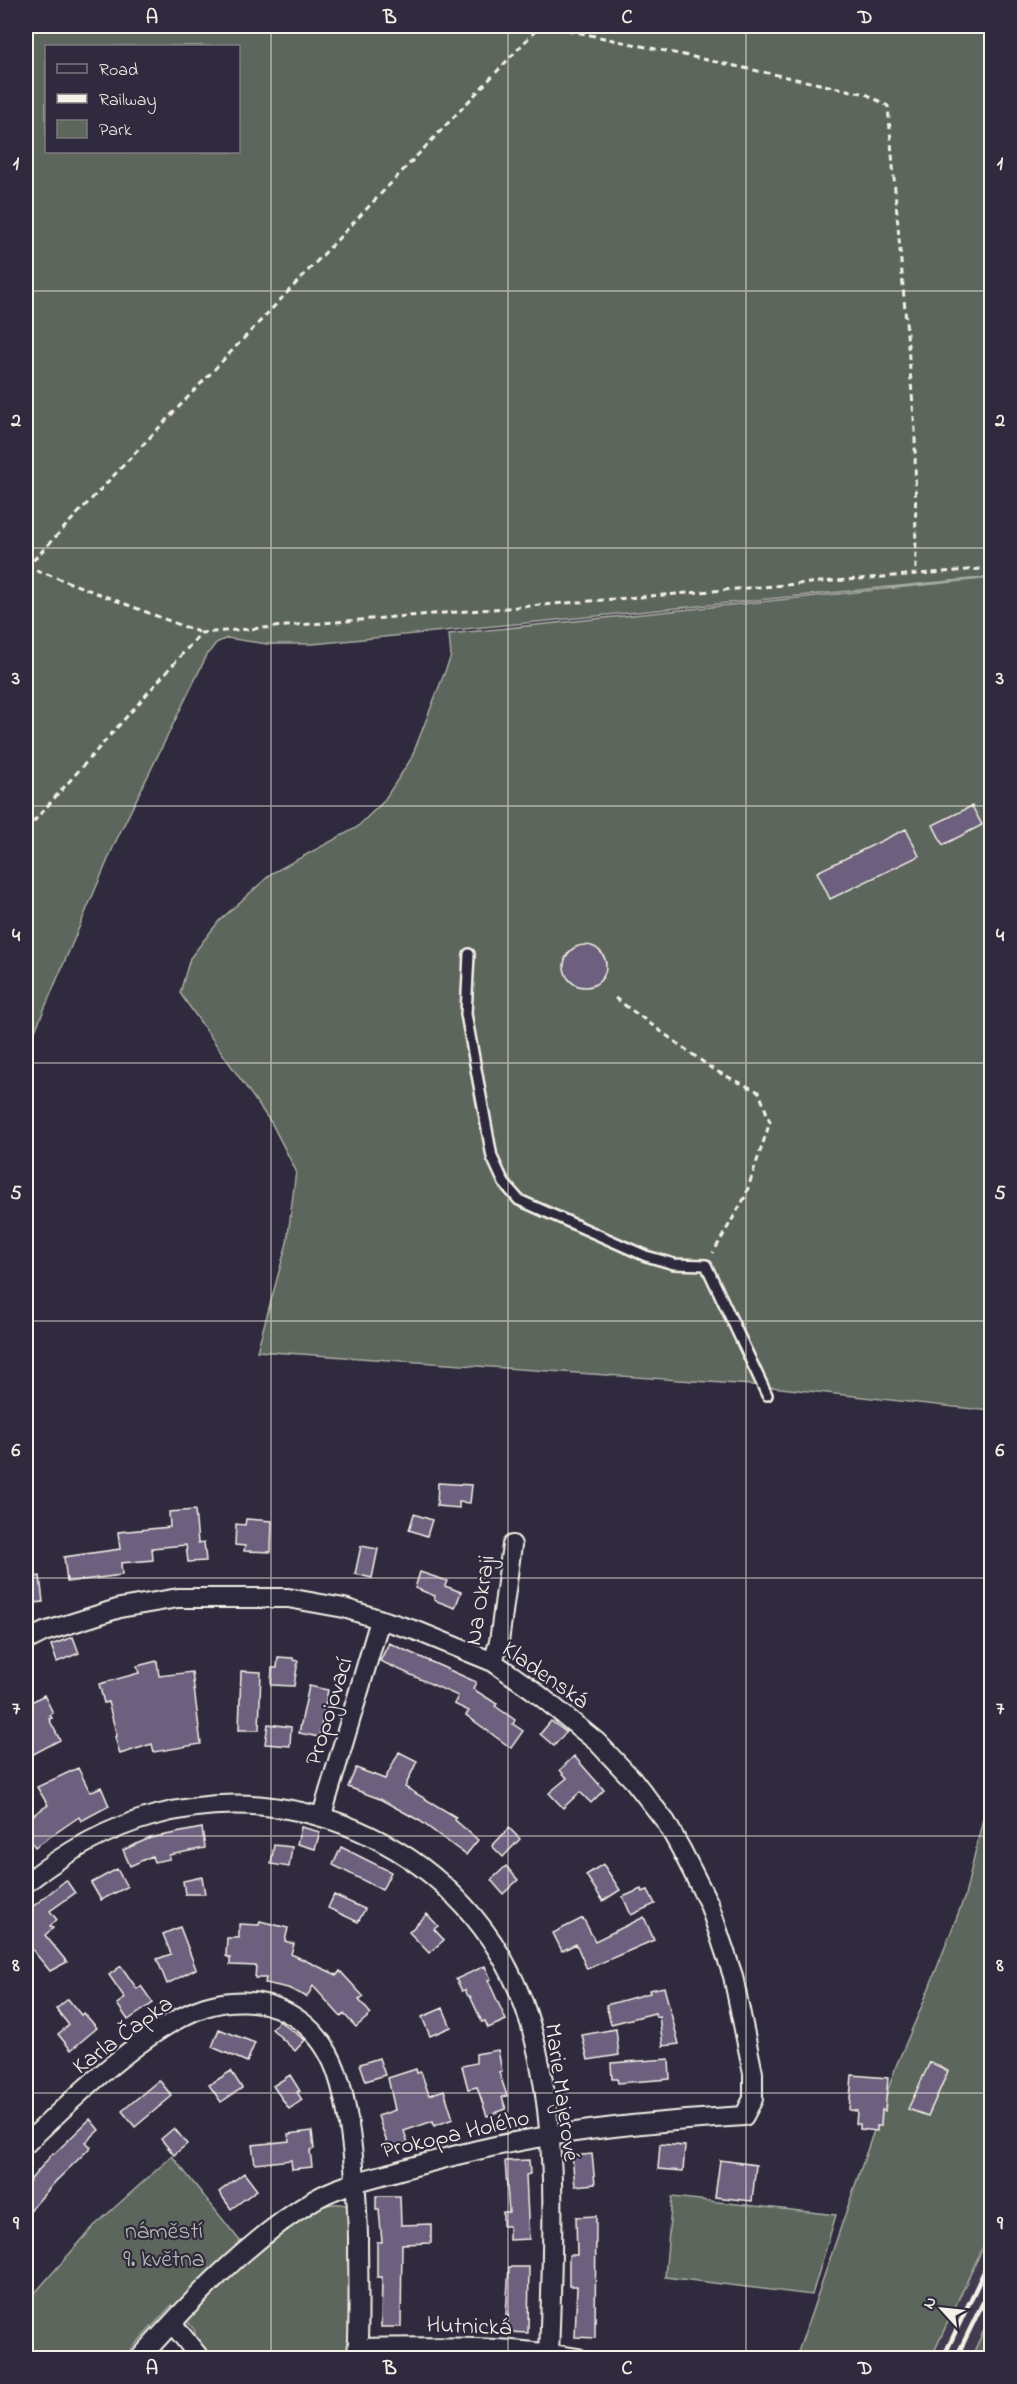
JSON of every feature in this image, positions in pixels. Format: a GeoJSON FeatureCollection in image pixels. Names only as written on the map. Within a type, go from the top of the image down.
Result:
{"type":"FeatureCollection","features":[{"type":"Feature","properties":{"kind":"street","name":"Na Okraji"},"geometry":{"type":"LineString","coordinates":[[493,1662],[499,1642],[512,1545]]}},
{"type":"Feature","properties":{"kind":"street","name":"Kladenská"},"geometry":{"type":"LineString","coordinates":[[26,1641],[44,1632],[120,1608],[177,1598],[288,1598],[344,1608],[417,1631],[493,1662],[541,1695],[597,1742],[634,1780],[666,1822],[681,1849],[709,1904],[736,1987],[753,2073],[753,2099],[744,2116]]}},
{"type":"Feature","properties":{"kind":"street","name":"Propojovací"},"geometry":{"type":"LineString","coordinates":[[322,1815],[380,1620]]}},
{"type":"Feature","properties":{"kind":"street","name":"Marie Majerové"},"geometry":{"type":"LineString","coordinates":[[26,1883],[88,1840],[121,1826],[154,1815],[223,1805],[285,1809],[322,1815],[376,1838],[429,1871],[452,1892],[487,1935],[517,1988],[530,2021],[537,2051],[549,2136],[552,2233],[549,2356]]}},
{"type":"Feature","properties":{"kind":"street","name":"Karla Čapka"},"geometry":{"type":"LineString","coordinates":[[26,2145],[81,2093],[132,2050],[190,2013],[220,2003],[267,2004],[295,2016],[324,2043],[333,2061],[344,2096],[356,2182]]}},
{"type":"Feature","properties":{"kind":"street","name":"Prokopa Holého"},"geometry":{"type":"LineString","coordinates":[[356,2182],[451,2156],[549,2136],[647,2123],[744,2116]]}},
{"type":"Feature","properties":{"kind":"street"},"geometry":{"type":"LineString","coordinates":[[140,2358],[209,2285],[281,2222],[316,2199],[356,2182],[358,2353]]}},
{"type":"Feature","properties":{"kind":"street"},"geometry":{"type":"LineString","coordinates":[[171,2323],[200,2358]]}},
{"type":"Feature","properties":{"kind":"street","name":"Hutnická"},"geometry":{"type":"LineString","coordinates":[[358,2353],[456,2347],[578,2358]]}},
{"type":"Feature","properties":{"kind":"lane"},"geometry":{"type":"LineString","coordinates":[[469,954],[466,1014],[492,1156],[504,1183],[519,1200],[646,1256],[674,1264],[706,1265],[767,1395]]}},
{"type":"Feature","properties":{"kind":"path"},"geometry":{"type":"LineString","coordinates":[[540,26],[26,568],[201,633],[992,568]]}},
{"type":"Feature","properties":{"kind":"path"},"geometry":{"type":"LineString","coordinates":[[548,26],[866,94],[888,106],[915,429],[916,574]]}},
{"type":"Feature","properties":{"kind":"path"},"geometry":{"type":"LineString","coordinates":[[26,830],[201,633]]}},
{"type":"Feature","properties":{"kind":"path"},"geometry":{"type":"LineString","coordinates":[[615,998],[714,1070],[759,1092],[770,1122],[745,1197],[706,1265]]}},
{"type":"Feature","properties":{"kind":"shaded area"},"geometry":{"type":"Polygon","coordinates":[[[991,2230],[991,2315],[971,2358],[931,2358],[991,2230]]]}},
{"type":"Feature","properties":{"kind":"green space"},"geometry":{"type":"Polygon","coordinates":[[[26,26],[991,26],[991,577],[313,644],[267,644],[227,638],[216,643],[207,655],[115,843],[26,1052],[26,26]]]}},
{"type":"Feature","properties":{"kind":"green space"},"geometry":{"type":"Polygon","coordinates":[[[991,578],[991,1411],[752,1385],[257,1351],[287,1243],[296,1171],[272,1124],[180,993],[190,958],[219,921],[272,873],[356,828],[383,802],[411,759],[451,656],[449,634],[991,578]]]}},
{"type":"Feature","properties":{"kind":"green space"},"geometry":{"type":"Polygon","coordinates":[[[991,1784],[991,2230],[931,2358],[796,2358],[896,2066],[965,1896],[991,1784]]]}},
{"type":"Feature","properties":{"kind":"green space","name":"náměstí 9. května"},"geometry":{"type":"Polygon","coordinates":[[[172,2156],[252,2256],[284,2229],[311,2212],[336,2204],[348,2206],[351,2213],[350,2358],[206,2358],[197,2343],[194,2329],[172,2305],[123,2358],[26,2358],[26,2303],[94,2226],[172,2156]]]}},
{"type":"Feature","properties":{"kind":"green space"},"geometry":{"type":"Polygon","coordinates":[[[672,2197],[836,2215],[812,2295],[665,2277],[672,2197]]]}},
{"type":"Feature","properties":{"kind":"green space"},"geometry":{"type":"Polygon","coordinates":[[[991,2315],[991,2358],[971,2358],[991,2315]]]}},
{"type":"Feature","properties":{"kind":"building"},"geometry":{"type":"Polygon","coordinates":[[[972,806],[982,825],[943,845],[933,825],[972,806]]]}},
{"type":"Feature","properties":{"kind":"building"},"geometry":{"type":"Polygon","coordinates":[[[906,829],[919,856],[830,899],[817,872],[906,829]]]}},
{"type":"Feature","properties":{"kind":"building"},"geometry":{"type":"Polygon","coordinates":[[[585,945],[593,946],[600,951],[605,958],[605,974],[600,981],[593,986],[585,987],[577,986],[570,981],[565,974],[564,966],[565,958],[570,951],[577,946],[585,945]]]}},
{"type":"Feature","properties":{"kind":"building"},"geometry":{"type":"Polygon","coordinates":[[[438,1483],[472,1485],[470,1503],[459,1502],[459,1508],[437,1506],[438,1483]]]}},
{"type":"Feature","properties":{"kind":"building"},"geometry":{"type":"Polygon","coordinates":[[[195,1510],[198,1543],[204,1542],[206,1561],[188,1562],[186,1545],[152,1548],[153,1560],[121,1563],[122,1575],[67,1582],[64,1557],[120,1549],[118,1532],[170,1527],[169,1512],[195,1510]]]}},
{"type":"Feature","properties":{"kind":"building"},"geometry":{"type":"Polygon","coordinates":[[[414,1514],[432,1520],[427,1536],[409,1530],[414,1514]]]}},
{"type":"Feature","properties":{"kind":"building"},"geometry":{"type":"Polygon","coordinates":[[[246,1519],[272,1521],[271,1552],[244,1551],[245,1546],[235,1545],[236,1524],[245,1525],[246,1519]]]}},
{"type":"Feature","properties":{"kind":"building"},"geometry":{"type":"Polygon","coordinates":[[[361,1546],[378,1549],[372,1578],[355,1574],[361,1546]]]}},
{"type":"Feature","properties":{"kind":"building"},"geometry":{"type":"Polygon","coordinates":[[[420,1572],[447,1581],[445,1586],[461,1592],[455,1608],[434,1600],[435,1596],[415,1588],[420,1572]]]}},
{"type":"Feature","properties":{"kind":"building"},"geometry":{"type":"Polygon","coordinates":[[[40,1576],[43,1602],[26,1604],[26,1578],[40,1576]]]}},
{"type":"Feature","properties":{"kind":"building"},"geometry":{"type":"Polygon","coordinates":[[[73,1637],[79,1653],[57,1662],[51,1645],[73,1637]]]}},
{"type":"Feature","properties":{"kind":"building"},"geometry":{"type":"Polygon","coordinates":[[[389,1643],[476,1682],[473,1689],[497,1704],[495,1706],[515,1720],[513,1724],[523,1731],[511,1748],[466,1715],[469,1711],[454,1704],[458,1696],[380,1661],[389,1643]]]}},
{"type":"Feature","properties":{"kind":"building"},"geometry":{"type":"Polygon","coordinates":[[[278,1657],[293,1658],[298,1661],[294,1686],[271,1685],[272,1668],[277,1668],[278,1657]]]}},
{"type":"Feature","properties":{"kind":"building"},"geometry":{"type":"Polygon","coordinates":[[[157,1661],[159,1676],[192,1672],[201,1744],[154,1752],[152,1744],[120,1754],[108,1702],[104,1703],[99,1684],[139,1673],[137,1666],[157,1661]]]}},
{"type":"Feature","properties":{"kind":"building"},"geometry":{"type":"Polygon","coordinates":[[[241,1671],[261,1672],[259,1730],[239,1730],[241,1671]]]}},
{"type":"Feature","properties":{"kind":"building"},"geometry":{"type":"Polygon","coordinates":[[[309,1686],[328,1690],[319,1737],[299,1733],[309,1686]]]}},
{"type":"Feature","properties":{"kind":"building"},"geometry":{"type":"Polygon","coordinates":[[[44,1695],[53,1713],[50,1715],[52,1718],[49,1719],[60,1740],[26,1758],[26,1705],[44,1695]]]}},
{"type":"Feature","properties":{"kind":"building"},"geometry":{"type":"Polygon","coordinates":[[[551,1721],[566,1732],[554,1746],[540,1734],[551,1721]]]}},
{"type":"Feature","properties":{"kind":"building"},"geometry":{"type":"Polygon","coordinates":[[[268,1724],[291,1727],[290,1746],[265,1744],[268,1724]]]}},
{"type":"Feature","properties":{"kind":"building"},"geometry":{"type":"Polygon","coordinates":[[[399,1752],[417,1761],[405,1787],[456,1817],[455,1820],[478,1840],[466,1855],[420,1821],[380,1799],[348,1787],[356,1768],[385,1779],[399,1752]]]}},
{"type":"Feature","properties":{"kind":"building"},"geometry":{"type":"Polygon","coordinates":[[[574,1756],[604,1790],[591,1803],[580,1792],[563,1808],[549,1793],[567,1778],[560,1770],[574,1756]]]}},
{"type":"Feature","properties":{"kind":"building"},"geometry":{"type":"Polygon","coordinates":[[[78,1768],[90,1792],[101,1787],[109,1806],[81,1821],[79,1817],[35,1847],[26,1833],[26,1820],[48,1805],[37,1787],[78,1768]]]}},
{"type":"Feature","properties":{"kind":"building"},"geometry":{"type":"Polygon","coordinates":[[[301,1827],[320,1832],[315,1849],[297,1844],[301,1827]]]}},
{"type":"Feature","properties":{"kind":"building"},"geometry":{"type":"Polygon","coordinates":[[[202,1828],[205,1848],[169,1855],[170,1859],[154,1862],[152,1856],[130,1866],[123,1850],[150,1838],[202,1828]]]}},
{"type":"Feature","properties":{"kind":"building"},"geometry":{"type":"Polygon","coordinates":[[[509,1828],[520,1839],[503,1857],[492,1846],[509,1828]]]}},
{"type":"Feature","properties":{"kind":"building"},"geometry":{"type":"Polygon","coordinates":[[[274,1845],[292,1847],[289,1867],[271,1864],[274,1845]]]}},
{"type":"Feature","properties":{"kind":"building"},"geometry":{"type":"Polygon","coordinates":[[[341,1847],[391,1872],[382,1890],[333,1865],[341,1847]]]}},
{"type":"Feature","properties":{"kind":"building"},"geometry":{"type":"Polygon","coordinates":[[[603,1864],[620,1890],[603,1901],[586,1875],[603,1864]]]}},
{"type":"Feature","properties":{"kind":"building"},"geometry":{"type":"Polygon","coordinates":[[[506,1866],[518,1880],[503,1894],[491,1880],[506,1866]]]}},
{"type":"Feature","properties":{"kind":"building"},"geometry":{"type":"Polygon","coordinates":[[[117,1869],[127,1887],[101,1900],[91,1883],[117,1869]]]}},
{"type":"Feature","properties":{"kind":"building"},"geometry":{"type":"Polygon","coordinates":[[[202,1877],[205,1894],[185,1894],[183,1881],[202,1877]]]}},
{"type":"Feature","properties":{"kind":"building"},"geometry":{"type":"Polygon","coordinates":[[[66,1880],[75,1893],[50,1911],[57,1920],[50,1926],[53,1928],[45,1935],[67,1962],[50,1971],[26,1942],[26,1912],[66,1880]]]}},
{"type":"Feature","properties":{"kind":"building"},"geometry":{"type":"Polygon","coordinates":[[[641,1889],[642,1892],[648,1890],[655,1904],[631,1915],[623,1897],[641,1889]]]}},
{"type":"Feature","properties":{"kind":"building"},"geometry":{"type":"Polygon","coordinates":[[[334,1895],[365,1909],[358,1922],[328,1908],[334,1895]]]}},
{"type":"Feature","properties":{"kind":"building"},"geometry":{"type":"Polygon","coordinates":[[[427,1914],[438,1926],[434,1929],[444,1940],[429,1953],[409,1932],[427,1914]]]}},
{"type":"Feature","properties":{"kind":"building"},"geometry":{"type":"Polygon","coordinates":[[[644,1917],[654,1940],[587,1969],[576,1944],[562,1951],[553,1933],[583,1918],[595,1941],[644,1917]]]}},
{"type":"Feature","properties":{"kind":"building"},"geometry":{"type":"Polygon","coordinates":[[[260,1921],[288,1928],[285,1941],[294,1944],[291,1954],[337,1975],[340,1971],[364,1997],[359,2000],[371,2014],[356,2027],[344,2014],[341,2017],[313,1986],[307,1997],[288,1988],[265,1983],[266,1978],[255,1978],[256,1966],[230,1965],[230,1958],[226,1956],[227,1938],[239,1938],[239,1924],[259,1925],[260,1921]]]}},
{"type":"Feature","properties":{"kind":"building"},"geometry":{"type":"Polygon","coordinates":[[[180,1927],[196,1969],[167,1984],[157,1959],[171,1954],[163,1934],[180,1927]]]}},
{"type":"Feature","properties":{"kind":"building"},"geometry":{"type":"Polygon","coordinates":[[[121,1966],[137,1989],[141,1986],[153,2003],[128,2020],[117,2004],[125,1998],[109,1975],[121,1966]]]}},
{"type":"Feature","properties":{"kind":"building"},"geometry":{"type":"Polygon","coordinates":[[[485,1966],[491,1979],[488,1980],[506,2020],[488,2028],[485,2021],[482,2022],[470,1996],[465,1990],[462,1991],[456,1979],[485,1966]]]}},
{"type":"Feature","properties":{"kind":"building"},"geometry":{"type":"Polygon","coordinates":[[[664,1987],[679,2044],[663,2046],[659,2016],[656,2017],[655,2013],[611,2024],[606,2005],[664,1987]]]}},
{"type":"Feature","properties":{"kind":"building"},"geometry":{"type":"Polygon","coordinates":[[[68,1999],[81,2015],[84,2013],[97,2028],[71,2050],[58,2034],[69,2025],[56,2009],[68,1999]]]}},
{"type":"Feature","properties":{"kind":"building"},"geometry":{"type":"Polygon","coordinates":[[[443,2008],[451,2027],[430,2036],[422,2017],[443,2008]]]}},
{"type":"Feature","properties":{"kind":"building"},"geometry":{"type":"Polygon","coordinates":[[[279,2021],[305,2040],[295,2051],[272,2029],[279,2021]]]}},
{"type":"Feature","properties":{"kind":"building"},"geometry":{"type":"Polygon","coordinates":[[[219,2029],[255,2043],[247,2062],[212,2047],[219,2029]]]}},
{"type":"Feature","properties":{"kind":"building"},"geometry":{"type":"Polygon","coordinates":[[[616,2029],[619,2055],[588,2060],[582,2035],[616,2029]]]}},
{"type":"Feature","properties":{"kind":"building"},"geometry":{"type":"Polygon","coordinates":[[[498,2050],[502,2071],[499,2072],[507,2096],[502,2097],[506,2109],[487,2116],[477,2087],[468,2089],[462,2066],[476,2063],[476,2054],[498,2050]]]}},
{"type":"Feature","properties":{"kind":"building"},"geometry":{"type":"Polygon","coordinates":[[[379,2058],[385,2075],[366,2081],[360,2064],[379,2058]]]}},
{"type":"Feature","properties":{"kind":"building"},"geometry":{"type":"Polygon","coordinates":[[[669,2059],[670,2079],[618,2083],[617,2079],[612,2079],[611,2063],[669,2059]]]}},
{"type":"Feature","properties":{"kind":"building"},"geometry":{"type":"Polygon","coordinates":[[[930,2062],[948,2071],[928,2116],[908,2109],[930,2062]]]}},
{"type":"Feature","properties":{"kind":"building"},"geometry":{"type":"Polygon","coordinates":[[[416,2069],[417,2073],[421,2072],[429,2095],[444,2090],[453,2119],[434,2126],[433,2121],[404,2131],[408,2143],[389,2149],[378,2116],[395,2110],[388,2078],[416,2069]]]}},
{"type":"Feature","properties":{"kind":"building"},"geometry":{"type":"Polygon","coordinates":[[[231,2071],[242,2088],[221,2102],[209,2085],[231,2071]]]}},
{"type":"Feature","properties":{"kind":"building"},"geometry":{"type":"Polygon","coordinates":[[[290,2075],[300,2091],[297,2092],[302,2100],[289,2109],[273,2086],[290,2075]]]}},
{"type":"Feature","properties":{"kind":"building"},"geometry":{"type":"Polygon","coordinates":[[[852,2075],[888,2078],[885,2111],[882,2110],[881,2126],[877,2126],[877,2131],[860,2129],[860,2124],[856,2124],[857,2111],[849,2110],[852,2075]]]}},
{"type":"Feature","properties":{"kind":"building"},"geometry":{"type":"Polygon","coordinates":[[[159,2080],[172,2096],[135,2127],[122,2111],[159,2080]]]}},
{"type":"Feature","properties":{"kind":"building"},"geometry":{"type":"Polygon","coordinates":[[[90,2119],[99,2130],[86,2142],[91,2147],[56,2181],[26,2215],[26,2185],[53,2153],[90,2119]]]}},
{"type":"Feature","properties":{"kind":"building"},"geometry":{"type":"Polygon","coordinates":[[[174,2128],[187,2144],[174,2155],[161,2139],[174,2128]]]}},
{"type":"Feature","properties":{"kind":"building"},"geometry":{"type":"Polygon","coordinates":[[[312,2131],[314,2149],[310,2150],[312,2167],[292,2169],[291,2160],[255,2164],[252,2145],[289,2141],[288,2134],[312,2131]]]}},
{"type":"Feature","properties":{"kind":"building"},"geometry":{"type":"Polygon","coordinates":[[[660,2144],[685,2146],[683,2171],[658,2169],[660,2144]]]}},
{"type":"Feature","properties":{"kind":"building"},"geometry":{"type":"Polygon","coordinates":[[[592,2154],[595,2184],[575,2186],[572,2156],[592,2154]]]}},
{"type":"Feature","properties":{"kind":"building"},"geometry":{"type":"Polygon","coordinates":[[[529,2160],[530,2174],[526,2175],[529,2239],[509,2240],[509,2226],[503,2226],[503,2212],[509,2212],[505,2161],[529,2160]]]}},
{"type":"Feature","properties":{"kind":"building"},"geometry":{"type":"Polygon","coordinates":[[[720,2160],[756,2165],[752,2201],[715,2197],[720,2160]]]}},
{"type":"Feature","properties":{"kind":"building"},"geometry":{"type":"Polygon","coordinates":[[[244,2173],[257,2190],[231,2209],[219,2192],[244,2173]]]}},
{"type":"Feature","properties":{"kind":"building"},"geometry":{"type":"Polygon","coordinates":[[[376,2196],[400,2196],[401,2225],[431,2224],[431,2243],[402,2244],[401,2327],[381,2327],[382,2277],[377,2277],[377,2242],[382,2242],[379,2210],[376,2210],[376,2196]]]}},
{"type":"Feature","properties":{"kind":"building"},"geometry":{"type":"Polygon","coordinates":[[[596,2216],[595,2338],[575,2337],[577,2286],[569,2286],[569,2255],[577,2255],[576,2217],[596,2216]]]}},
{"type":"Feature","properties":{"kind":"building"},"geometry":{"type":"Polygon","coordinates":[[[509,2267],[529,2267],[528,2333],[508,2332],[508,2315],[506,2315],[509,2267]]]}},
{"type":"Feature","properties":{"kind":"railway"},"geometry":{"type":"LineString","coordinates":[[943,2358],[992,2255]]}},
{"type":"Feature","properties":{"kind":"railway"},"geometry":{"type":"LineString","coordinates":[[956,2358],[992,2284]]}}]}
